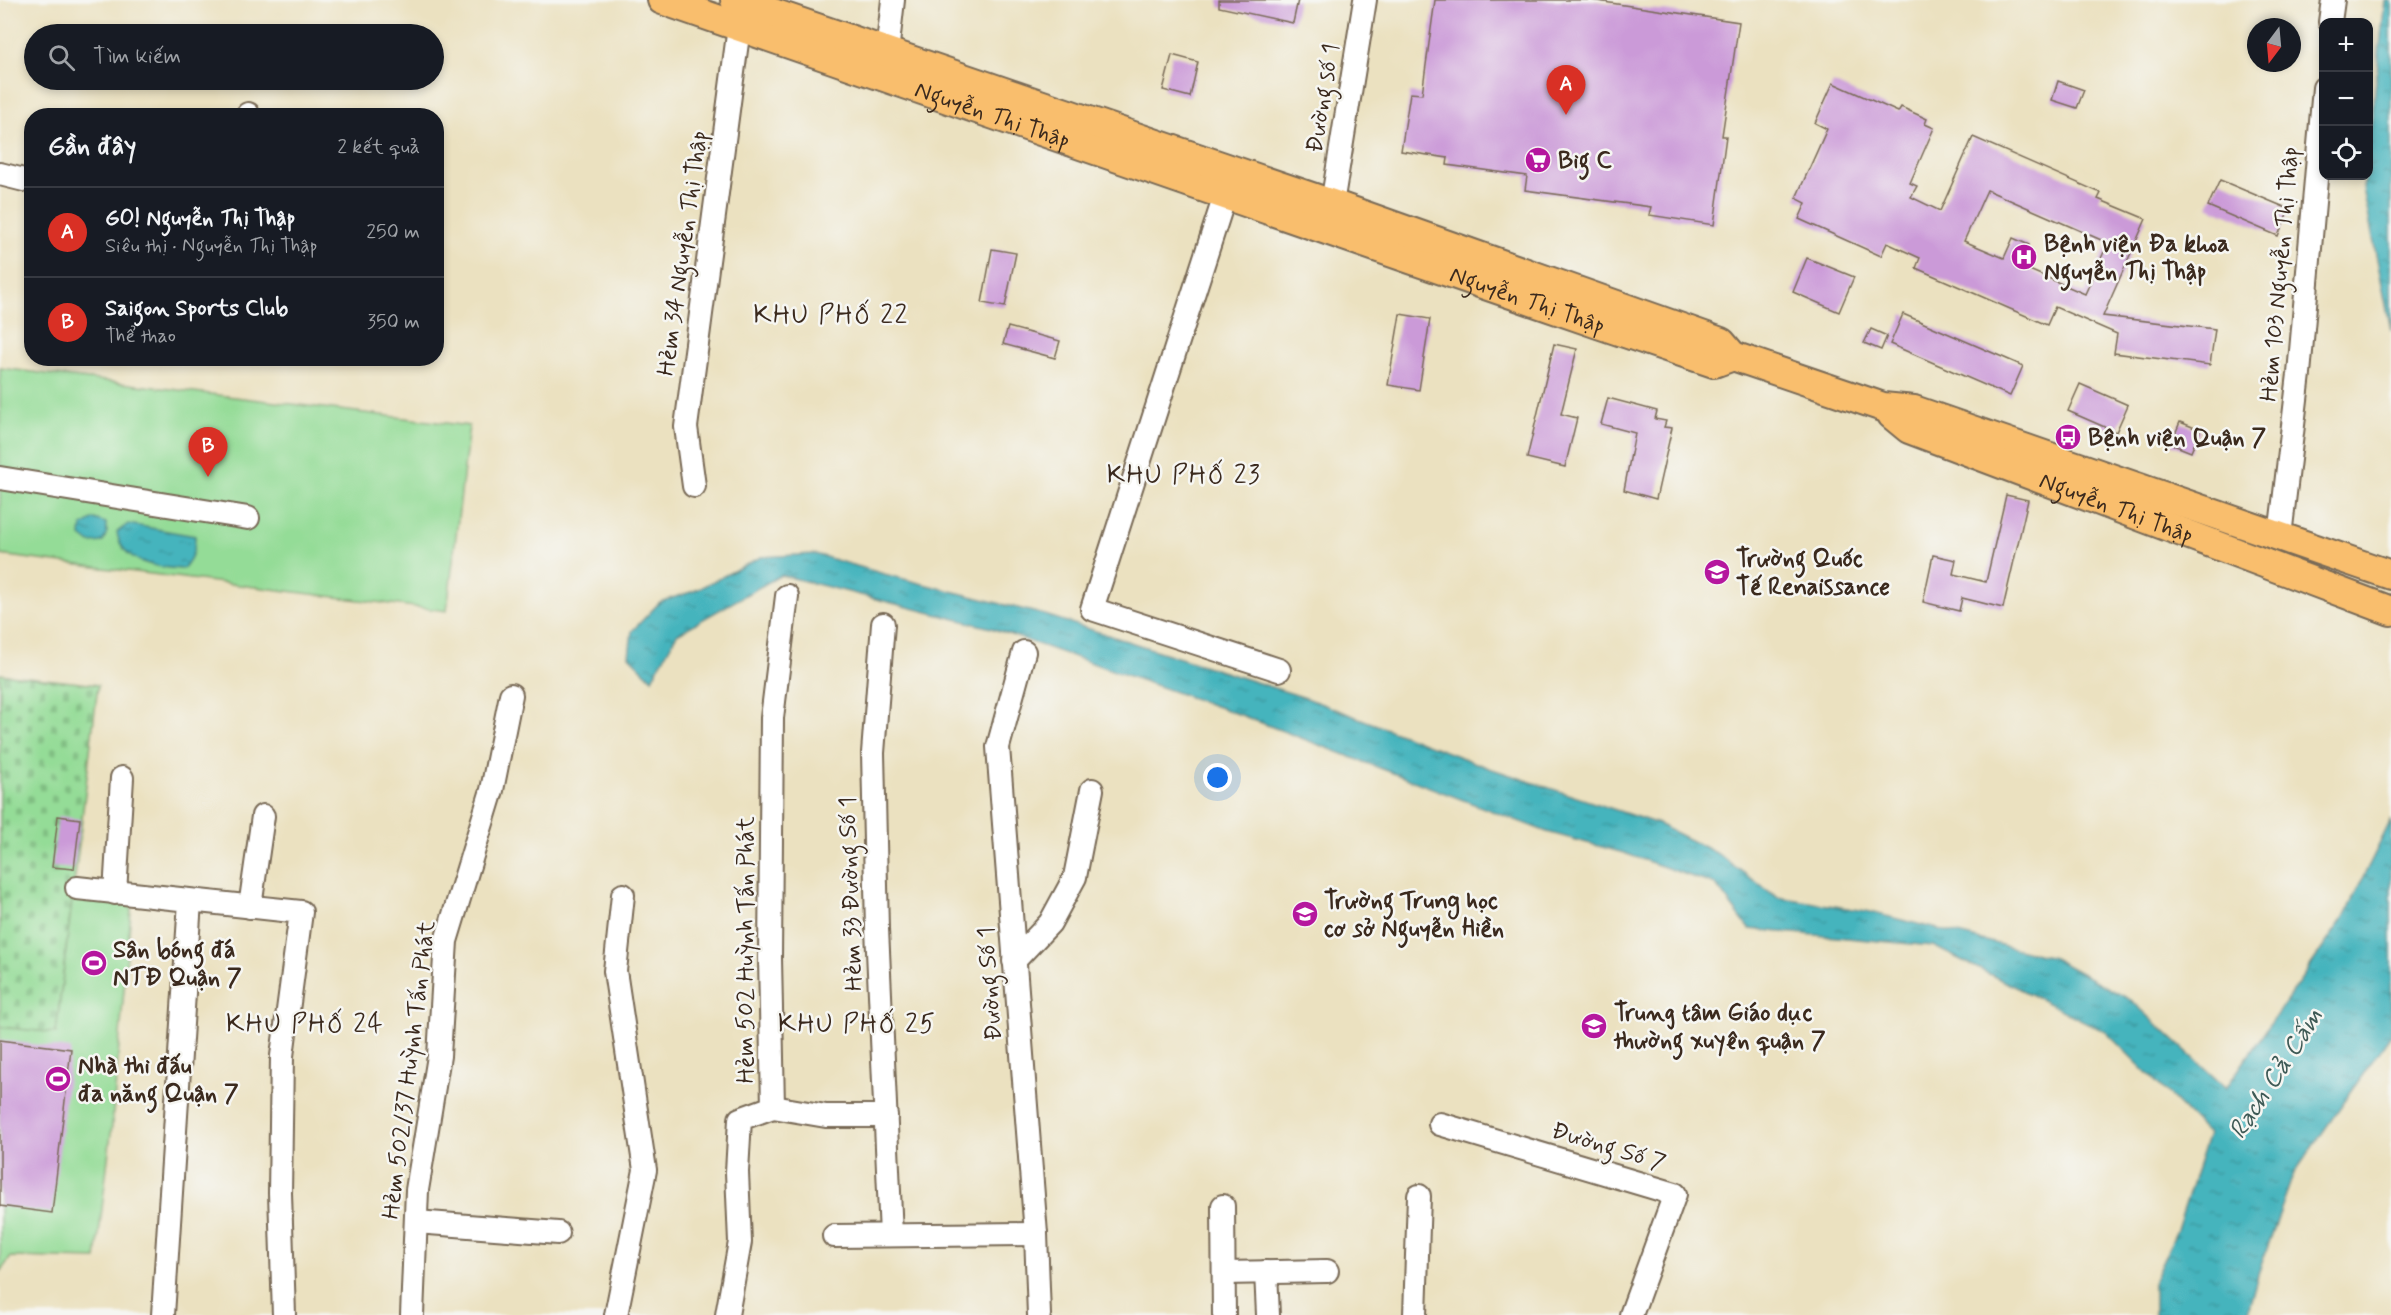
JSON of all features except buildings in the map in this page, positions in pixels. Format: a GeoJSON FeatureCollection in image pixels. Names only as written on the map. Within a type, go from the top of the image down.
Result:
{"type":"FeatureCollection","features":[{"type":"Feature","properties":{"kind":"main road","name":"Nguyễn Thị Thập"},"geometry":{"type":"LineString","coordinates":[[662,0],[737,13],[887,53],[1229,182]]}},
{"type":"Feature","properties":{"kind":"main road","name":"Nguyễn Thị Thập"},"geometry":{"type":"LineString","coordinates":[[737,13],[1328,216],[1721,342],[1733,356],[1883,407],[1914,410],[2378,570]]}},
{"type":"Feature","properties":{"kind":"main road","name":"Nguyễn Thị Thập"},"geometry":{"type":"LineString","coordinates":[[1883,407],[1909,429],[2391,611]]}},
{"type":"Feature","properties":{"kind":"street"},"geometry":{"type":"LineString","coordinates":[[887,53],[893,0]]}},
{"type":"Feature","properties":{"kind":"street","name":"Đường số 1"},"geometry":{"type":"LineString","coordinates":[[1328,216],[1365,0]]}},
{"type":"Feature","properties":{"kind":"street"},"geometry":{"type":"LineString","coordinates":[[2331,18],[2333,0]]}},
{"type":"Feature","properties":{"kind":"street","name":"Hẻm 34 Nguyễn Thị Thập"},"geometry":{"type":"LineString","coordinates":[[694,486],[686,427],[737,13]]}},
{"type":"Feature","properties":{"kind":"street","name":"Hẻm 103 Nguyễn Thị Thập"},"geometry":{"type":"LineString","coordinates":[[2280,536],[2299,374],[2321,126]]}},
{"type":"Feature","properties":{"kind":"street"},"geometry":{"type":"LineString","coordinates":[[0,174],[24,180]]}},
{"type":"Feature","properties":{"kind":"street"},"geometry":{"type":"LineString","coordinates":[[1229,182],[1092,609],[1279,670]]}},
{"type":"Feature","properties":{"kind":"street"},"geometry":{"type":"LineString","coordinates":[[0,478],[248,518]]}},
{"type":"Feature","properties":{"kind":"street","name":"Hẻm 502 Huỳnh Tấn Phát"},"geometry":{"type":"LineString","coordinates":[[727,1315],[740,1242],[737,1172],[740,1119],[773,1107],[770,958],[772,718],[787,596]]}},
{"type":"Feature","properties":{"kind":"street","name":"Hẻm 33 Đường Số 1"},"geometry":{"type":"LineString","coordinates":[[883,624],[873,753],[877,929],[891,1235]]}},
{"type":"Feature","properties":{"kind":"street","name":"Đường Số 1"},"geometry":{"type":"LineString","coordinates":[[1024,652],[998,747],[1036,1234],[1039,1315]]}},
{"type":"Feature","properties":{"kind":"street","name":"Hẻm 502/37 Huỳnh Tấn Phát"},"geometry":{"type":"LineString","coordinates":[[412,1315],[417,1190],[439,1056],[446,940],[492,790],[511,695]]}},
{"type":"Feature","properties":{"kind":"street"},"geometry":{"type":"LineString","coordinates":[[115,893],[122,778]]}},
{"type":"Feature","properties":{"kind":"street"},"geometry":{"type":"LineString","coordinates":[[1014,961],[1050,923],[1075,877],[1092,790]]}},
{"type":"Feature","properties":{"kind":"street"},"geometry":{"type":"LineString","coordinates":[[250,907],[263,816]]}},
{"type":"Feature","properties":{"kind":"street"},"geometry":{"type":"LineString","coordinates":[[77,888],[190,902],[301,912],[282,1056],[280,1193],[284,1315]]}},
{"type":"Feature","properties":{"kind":"street"},"geometry":{"type":"LineString","coordinates":[[616,1315],[645,1170],[615,971],[623,895]]}},
{"type":"Feature","properties":{"kind":"street"},"geometry":{"type":"LineString","coordinates":[[163,1315],[190,902]]}},
{"type":"Feature","properties":{"kind":"street"},"geometry":{"type":"LineString","coordinates":[[773,1107],[826,1116],[886,1116]]}},
{"type":"Feature","properties":{"kind":"street","name":"Đường Số 7"},"geometry":{"type":"LineString","coordinates":[[1440,1124],[1675,1194],[1630,1315]]}},
{"type":"Feature","properties":{"kind":"street"},"geometry":{"type":"LineString","coordinates":[[1415,1315],[1419,1196]]}},
{"type":"Feature","properties":{"kind":"street"},"geometry":{"type":"LineString","coordinates":[[1223,1206],[1224,1315]]}},
{"type":"Feature","properties":{"kind":"street"},"geometry":{"type":"LineString","coordinates":[[416,1222],[558,1233]]}},
{"type":"Feature","properties":{"kind":"street"},"geometry":{"type":"LineString","coordinates":[[834,1236],[1036,1234]]}},
{"type":"Feature","properties":{"kind":"street"},"geometry":{"type":"LineString","coordinates":[[1224,1273],[1327,1271]]}},
{"type":"Feature","properties":{"kind":"street"},"geometry":{"type":"LineString","coordinates":[[1266,1272],[1268,1315]]}},
{"type":"Feature","properties":{"kind":"green space"},"geometry":{"type":"Polygon","coordinates":[[[0,368],[469,426],[447,611],[0,555],[0,368]]]}},
{"type":"Feature","properties":{"kind":"green space"},"geometry":{"type":"Polygon","coordinates":[[[0,674],[98,685],[56,1034],[0,1027],[0,674]]]}},
{"type":"Feature","properties":{"kind":"green space","name":"Nhà thi đấu đa năng Quận 7"},"geometry":{"type":"Polygon","coordinates":[[[73,892],[132,899],[112,1125],[96,1259],[11,1257],[0,1272],[0,1027],[56,1033],[73,892]]]}},
{"type":"Feature","properties":{"kind":"water"},"geometry":{"type":"Polygon","coordinates":[[[2385,0],[2391,0],[2391,330],[2363,188],[2364,180],[2373,180],[2373,107],[2385,0]]]}},
{"type":"Feature","properties":{"kind":"water"},"geometry":{"type":"Polygon","coordinates":[[[94,519],[106,523],[107,532],[103,542],[90,543],[81,536],[82,526],[94,519]]]}},
{"type":"Feature","properties":{"kind":"water"},"geometry":{"type":"Polygon","coordinates":[[[128,524],[195,536],[194,550],[189,561],[183,569],[152,565],[133,557],[125,551],[117,532],[128,524]]]}},
{"type":"Feature","properties":{"kind":"water","name":"Rạch Cả Cấm"},"geometry":{"type":"Polygon","coordinates":[[[815,554],[1045,615],[1309,699],[1489,768],[1658,824],[1716,853],[1777,897],[1866,911],[2053,958],[2131,1000],[2226,1088],[2344,917],[2391,820],[2391,1034],[2293,1175],[2258,1274],[2247,1315],[2154,1315],[2154,1280],[2177,1230],[2208,1134],[2106,1032],[1933,946],[1749,929],[1716,885],[1624,853],[1547,832],[1241,715],[991,628],[781,575],[677,634],[652,679],[629,656],[632,631],[660,602],[694,591],[761,557],[815,554]]]}},
{"type":"Feature","properties":{"kind":"place","name":"GO! Nguyễn Thị Thập"},"geometry":{"type":"Point","coordinates":[1566,115]}},
{"type":"Feature","properties":{"kind":"place","name":"Big C"},"geometry":{"type":"Point","coordinates":[1538,160]}},
{"type":"Feature","properties":{"kind":"place","name":"Bệnh viện Đa khoa Nguyễn Thị Thập"},"geometry":{"type":"Point","coordinates":[2024,257]}},
{"type":"Feature","properties":{"kind":"place","name":"Bệnh viện Quận 7"},"geometry":{"type":"Point","coordinates":[2068,437]}},
{"type":"Feature","properties":{"kind":"place","name":"Saigon Sports Club"},"geometry":{"type":"Point","coordinates":[208,477]}},
{"type":"Feature","properties":{"kind":"place","name":"Trường Quốc Tế Renaissance"},"geometry":{"type":"Point","coordinates":[1717,572]}},
{"type":"Feature","properties":{"kind":"place","name":"Trường Trung học cơ sở Nguyễn Hiền"},"geometry":{"type":"Point","coordinates":[1305,914]}},
{"type":"Feature","properties":{"kind":"place","name":"Sân bóng đá NTĐ Quận 7"},"geometry":{"type":"Point","coordinates":[94,963]}},
{"type":"Feature","properties":{"kind":"place","name":"Trung tâm Giáo dục thường xuyên quận 7"},"geometry":{"type":"Point","coordinates":[1594,1026]}},
{"type":"Feature","properties":{"kind":"place","name":"Nhà thi đấu đa năng Quận 7"},"geometry":{"type":"Point","coordinates":[58,1079]}},
{"type":"Feature","properties":{"kind":"district","name":"KHU PHỐ 22"},"geometry":{"type":"Point","coordinates":[831,314]}},
{"type":"Feature","properties":{"kind":"district","name":"KHU PHỐ 23"},"geometry":{"type":"Point","coordinates":[1184,474]}},
{"type":"Feature","properties":{"kind":"district","name":"KHU PHỐ 24"},"geometry":{"type":"Point","coordinates":[305,1023]}},
{"type":"Feature","properties":{"kind":"district","name":"KHU PHỐ 25"},"geometry":{"type":"Point","coordinates":[857,1023]}}]}
